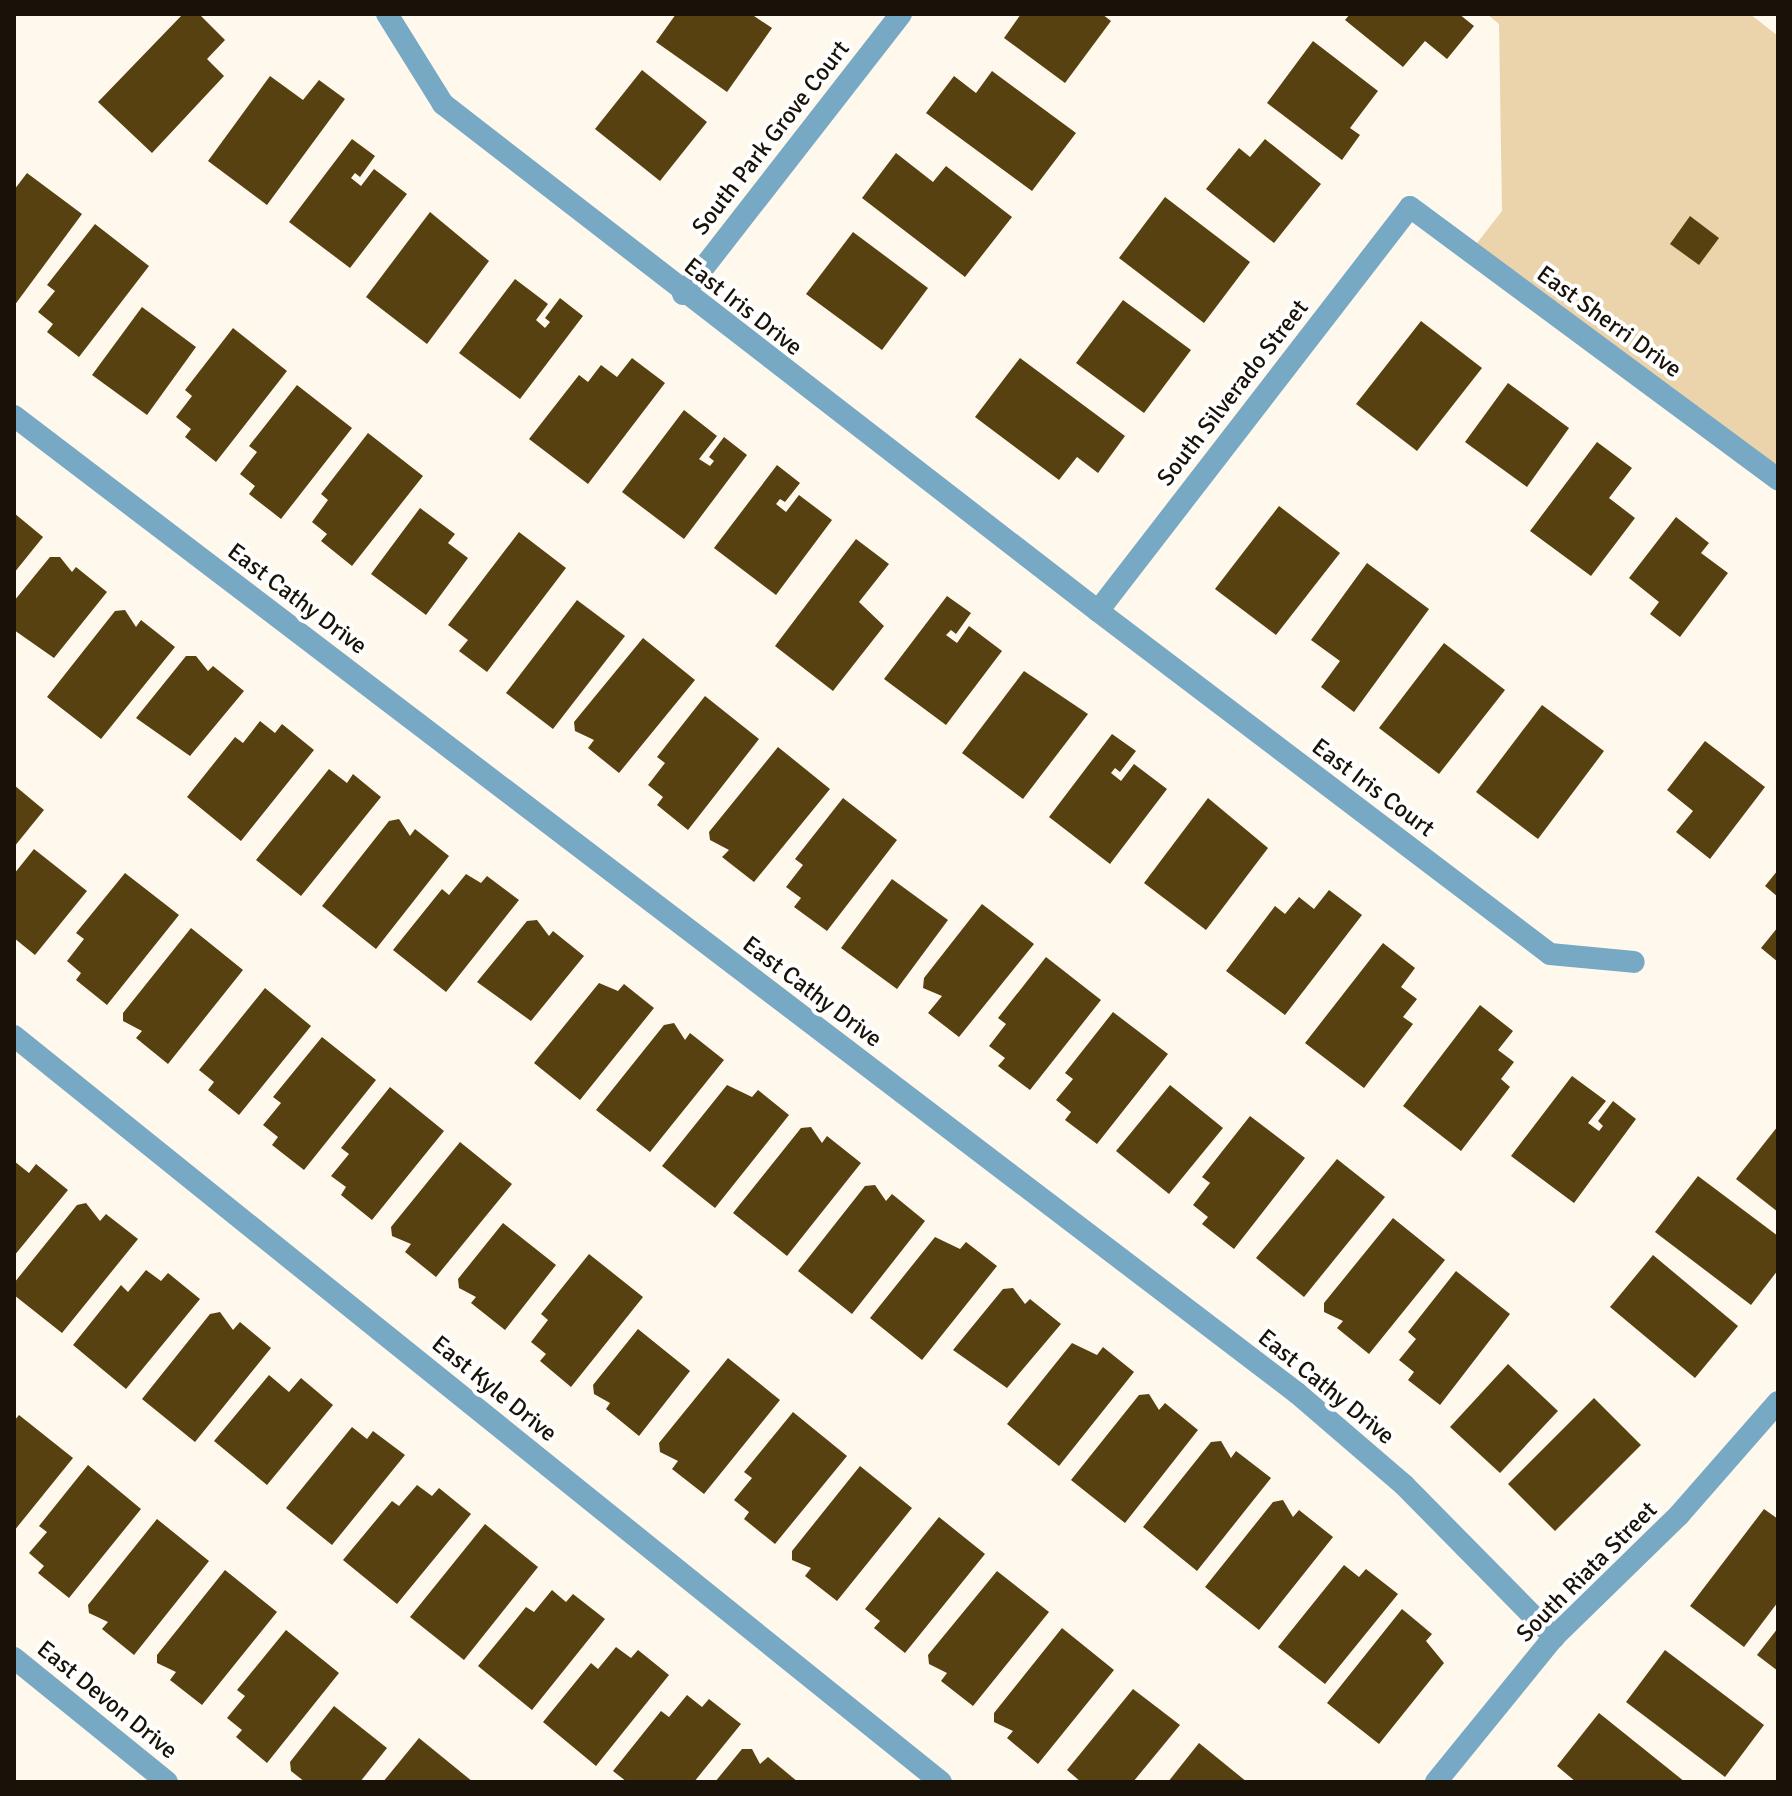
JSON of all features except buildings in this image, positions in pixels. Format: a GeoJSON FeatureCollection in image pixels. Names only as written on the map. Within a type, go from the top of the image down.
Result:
{"type":"FeatureCollection","features":[{"type":"Feature","properties":{"kind":"street","name":"East Iris Drive"},"geometry":{"type":"LineString","coordinates":[[387,14],[443,104],[683,294],[1098,611]]}},
{"type":"Feature","properties":{"kind":"street","name":"South Park Grove Court"},"geometry":{"type":"LineString","coordinates":[[683,294],[901,14]]}},
{"type":"Feature","properties":{"kind":"street","name":"East Sherri Drive"},"geometry":{"type":"LineString","coordinates":[[1410,207],[1778,479]]}},
{"type":"Feature","properties":{"kind":"street","name":"South Silverado Street"},"geometry":{"type":"LineString","coordinates":[[1098,611],[1410,207]]}},
{"type":"Feature","properties":{"kind":"street","name":"East Cathy Drive"},"geometry":{"type":"LineString","coordinates":[[14,416],[1297,1393],[1404,1485],[1554,1637]]}},
{"type":"Feature","properties":{"kind":"street","name":"East Iris Court"},"geometry":{"type":"LineString","coordinates":[[1098,611],[1550,954],[1634,962]]}},
{"type":"Feature","properties":{"kind":"street","name":"East Kyle Drive"},"geometry":{"type":"LineString","coordinates":[[14,1036],[941,1782]]}},
{"type":"Feature","properties":{"kind":"street","name":"South Riata Street"},"geometry":{"type":"LineString","coordinates":[[1436,1782],[1554,1637],[1679,1515],[1777,1407]]}},
{"type":"Feature","properties":{"kind":"street","name":"East Devon Drive"},"geometry":{"type":"LineString","coordinates":[[14,1658],[167,1782]]}},
{"type":"Feature","properties":{"kind":"shaded area"},"geometry":{"type":"Polygon","coordinates":[[[1487,14],[1750,14],[1778,36],[1778,479],[1470,252],[1502,211],[1499,24],[1487,14]]]}}]}
